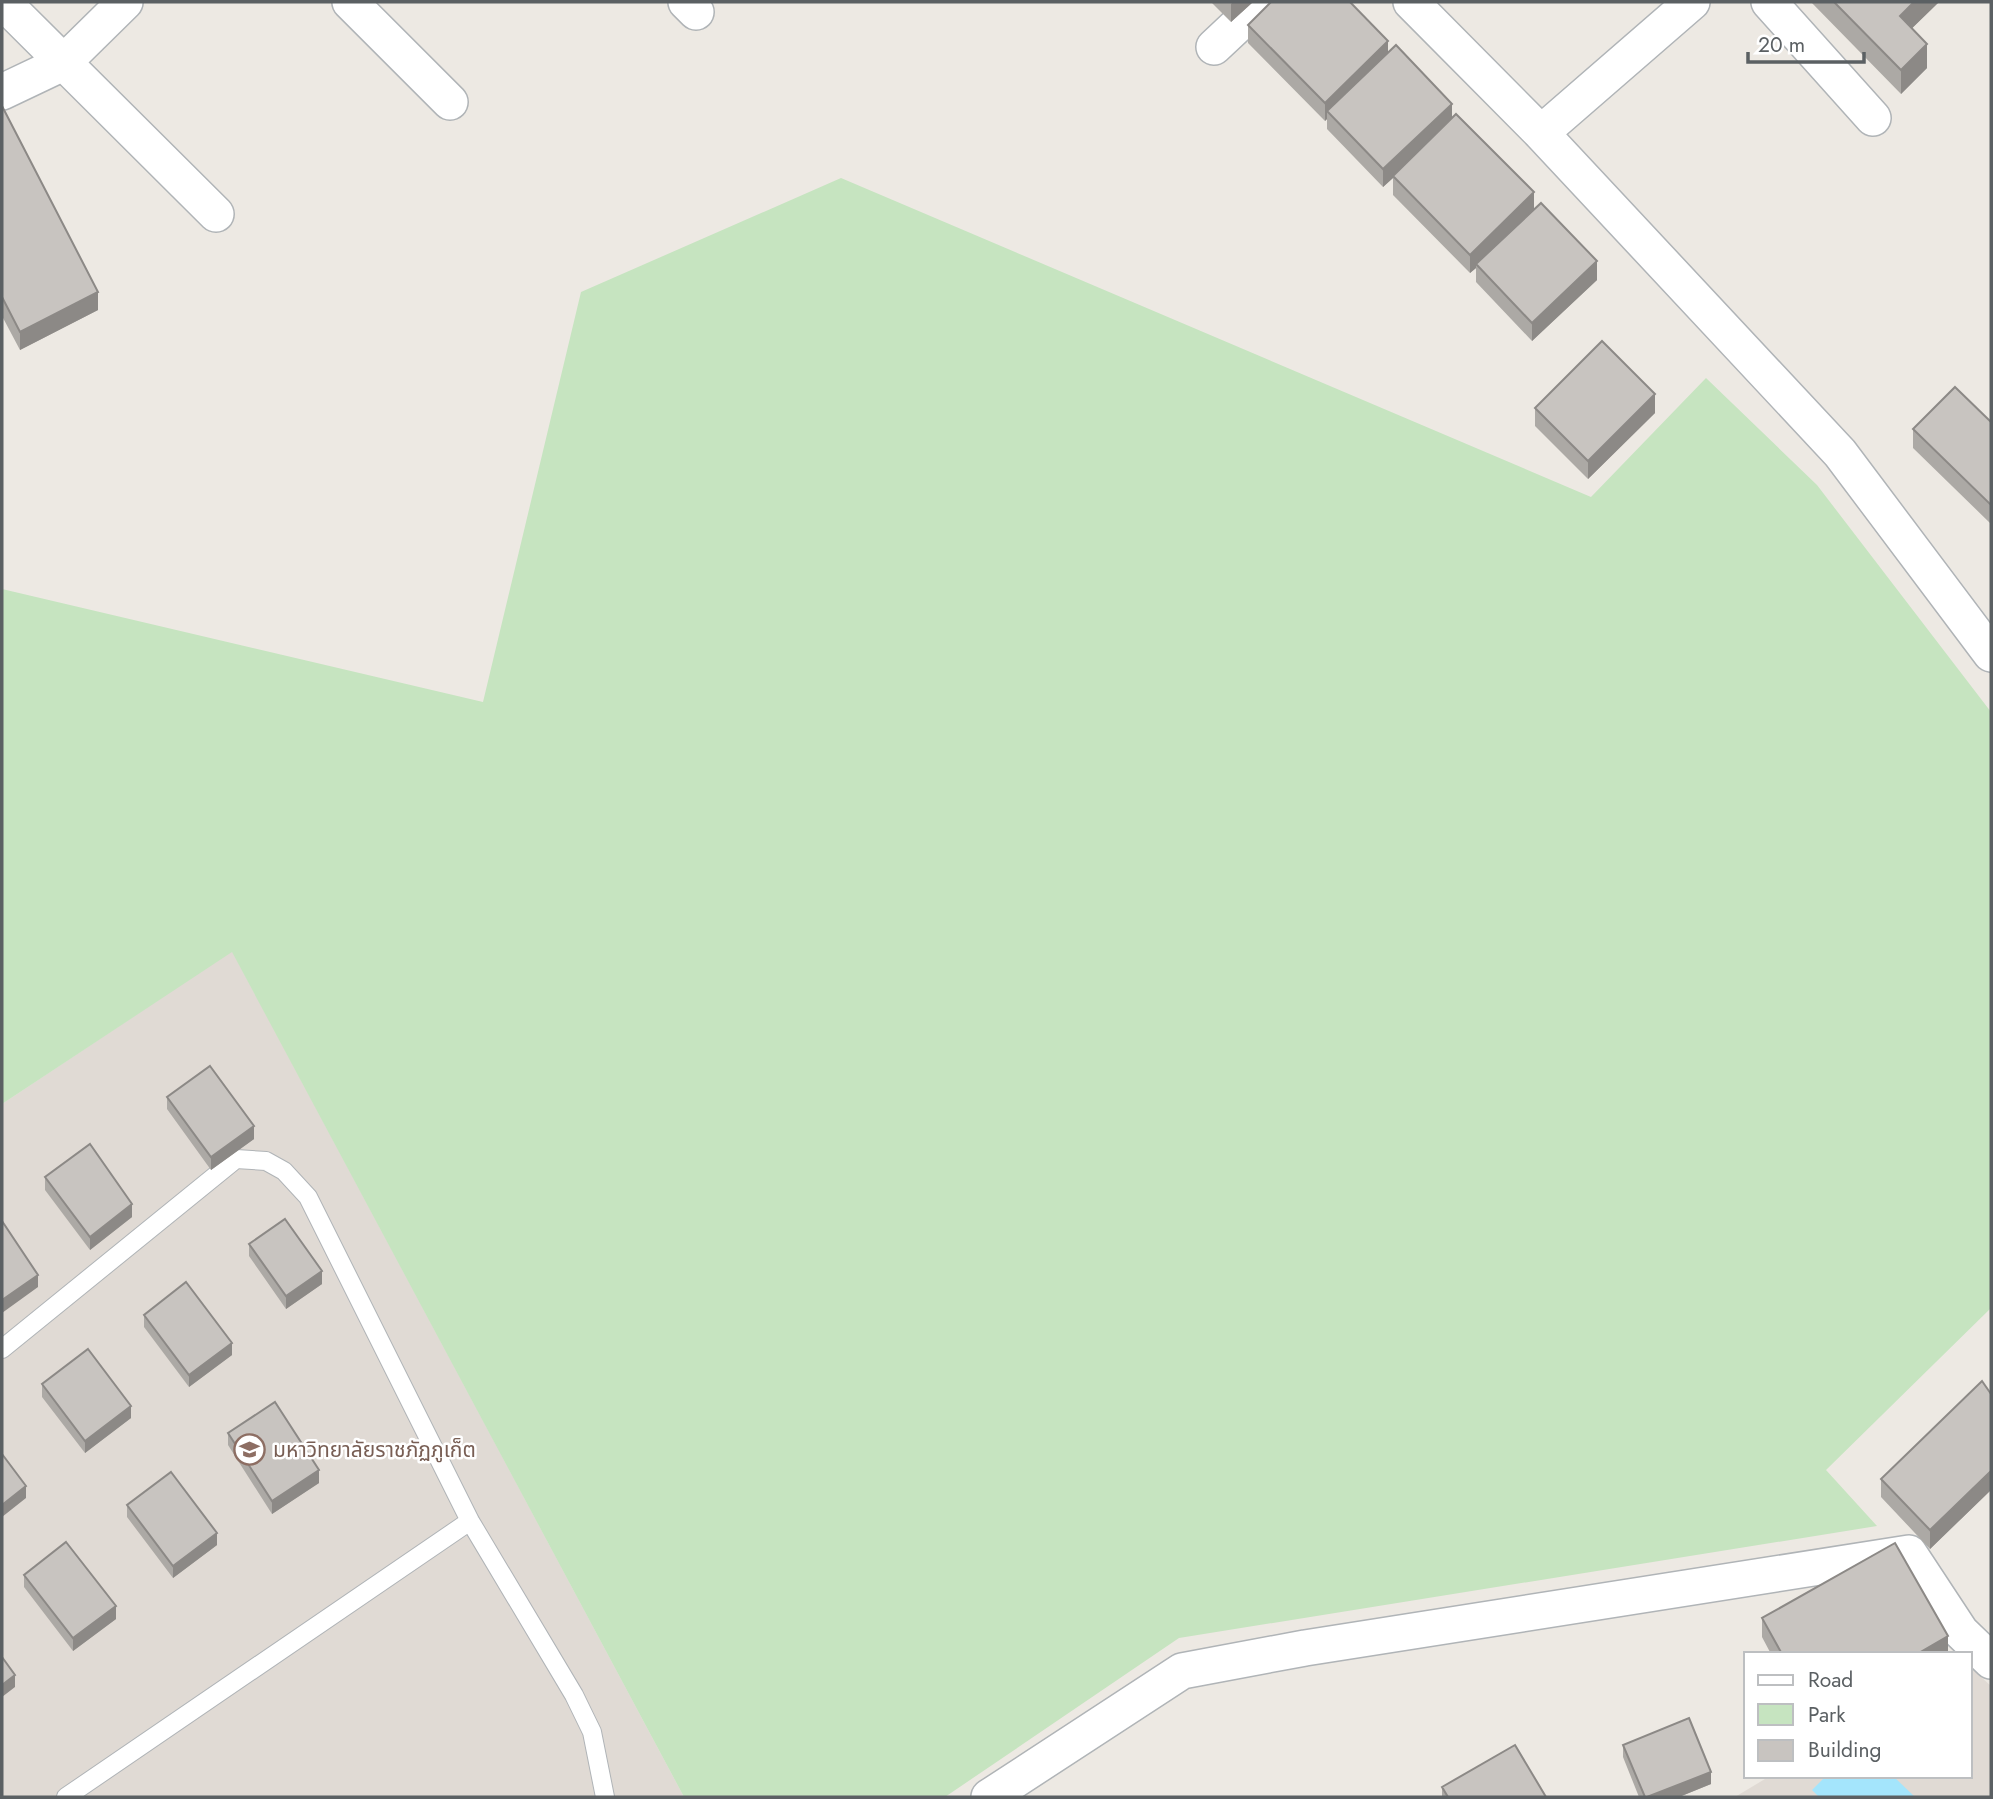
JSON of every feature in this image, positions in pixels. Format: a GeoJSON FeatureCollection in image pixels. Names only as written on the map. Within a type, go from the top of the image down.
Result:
{"type":"FeatureCollection","features":[{"type":"Feature","properties":{"kind":"street"},"geometry":{"type":"LineString","coordinates":[[3,2],[216,214]]}},
{"type":"Feature","properties":{"kind":"street"},"geometry":{"type":"LineString","coordinates":[[2,92],[63,63],[125,2]]}},
{"type":"Feature","properties":{"kind":"street"},"geometry":{"type":"LineString","coordinates":[[350,2],[450,102]]}},
{"type":"Feature","properties":{"kind":"street"},"geometry":{"type":"LineString","coordinates":[[1214,47],[1262,2]]}},
{"type":"Feature","properties":{"kind":"street"},"geometry":{"type":"LineString","coordinates":[[1411,2],[1541,133],[1840,453],[1991,654]]}},
{"type":"Feature","properties":{"kind":"street"},"geometry":{"type":"LineString","coordinates":[[1541,133],[1692,2]]}},
{"type":"Feature","properties":{"kind":"street"},"geometry":{"type":"LineString","coordinates":[[1769,2],[1873,118]]}},
{"type":"Feature","properties":{"kind":"street"},"geometry":{"type":"LineString","coordinates":[[989,1797],[1182,1671],[1319,1646],[1909,1553],[1961,1632],[1991,1661]]}},
{"type":"Feature","properties":{"kind":"lane"},"geometry":{"type":"LineString","coordinates":[[2,1349],[236,1159],[266,1161],[284,1171],[308,1197],[470,1521],[574,1695],[592,1732],[605,1797]]}},
{"type":"Feature","properties":{"kind":"lane"},"geometry":{"type":"LineString","coordinates":[[66,1797],[470,1521]]}},
{"type":"Feature","properties":{"kind":"shaded area","name":"มหาวิทยาลัยราชภัฏภูเก็ต"},"geometry":{"type":"Polygon","coordinates":[[[232,951],[684,1797],[2,1797],[2,1104],[232,951]]]}},
{"type":"Feature","properties":{"kind":"shaded area"},"geometry":{"type":"Polygon","coordinates":[[[1972,1669],[1991,1686],[1991,1797],[1735,1797],[1767,1778],[1972,1778],[1972,1669]]]}},
{"type":"Feature","properties":{"kind":"green space"},"geometry":{"type":"Polygon","coordinates":[[[841,178],[1591,497],[1706,378],[1817,485],[1991,712],[1991,1308],[1826,1470],[1877,1526],[1179,1638],[945,1797],[684,1797],[232,952],[2,1104],[2,589],[483,702],[581,292],[841,178]]]}},
{"type":"Feature","properties":{"kind":"water"},"geometry":{"type":"Polygon","coordinates":[[[1824,1778],[1895,1778],[1915,1797],[1819,1797],[1812,1790],[1824,1778]]]}},
{"type":"Feature","properties":{"kind":"building"},"geometry":{"type":"Polygon","coordinates":[[[1271,2],[1350,2],[1388,41],[1325,103],[1248,25],[1271,2]]]}},
{"type":"Feature","properties":{"kind":"building"},"geometry":{"type":"Polygon","coordinates":[[[1834,2],[1914,2],[1900,16],[1927,44],[1901,70],[1834,2]]]}},
{"type":"Feature","properties":{"kind":"building"},"geometry":{"type":"Polygon","coordinates":[[[1396,45],[1452,104],[1383,169],[1327,111],[1396,45]]]}},
{"type":"Feature","properties":{"kind":"building"},"geometry":{"type":"Polygon","coordinates":[[[2,106],[98,292],[20,332],[2,297],[2,106]]]}},
{"type":"Feature","properties":{"kind":"building"},"geometry":{"type":"Polygon","coordinates":[[[1456,114],[1534,192],[1470,255],[1393,176],[1456,114]]]}},
{"type":"Feature","properties":{"kind":"building"},"geometry":{"type":"Polygon","coordinates":[[[1541,203],[1597,261],[1532,323],[1476,264],[1541,203]]]}},
{"type":"Feature","properties":{"kind":"building"},"geometry":{"type":"Polygon","coordinates":[[[1602,341],[1655,394],[1588,461],[1535,408],[1602,341]]]}},
{"type":"Feature","properties":{"kind":"building"},"geometry":{"type":"Polygon","coordinates":[[[1955,387],[1991,422],[1991,505],[1913,429],[1955,387]]]}},
{"type":"Feature","properties":{"kind":"building"},"geometry":{"type":"Polygon","coordinates":[[[210,1066],[254,1126],[211,1157],[167,1097],[210,1066]]]}},
{"type":"Feature","properties":{"kind":"building"},"geometry":{"type":"Polygon","coordinates":[[[90,1144],[132,1204],[90,1237],[45,1177],[90,1144]]]}},
{"type":"Feature","properties":{"kind":"building"},"geometry":{"type":"Polygon","coordinates":[[[285,1219],[322,1271],[286,1296],[249,1244],[285,1219]]]}},
{"type":"Feature","properties":{"kind":"building"},"geometry":{"type":"Polygon","coordinates":[[[2,1221],[38,1275],[2,1300],[2,1221]]]}},
{"type":"Feature","properties":{"kind":"building"},"geometry":{"type":"Polygon","coordinates":[[[186,1282],[232,1343],[189,1375],[144,1315],[186,1282]]]}},
{"type":"Feature","properties":{"kind":"building"},"geometry":{"type":"Polygon","coordinates":[[[88,1349],[131,1406],[85,1441],[42,1384],[88,1349]]]}},
{"type":"Feature","properties":{"kind":"building"},"geometry":{"type":"Polygon","coordinates":[[[1982,1381],[1991,1394],[1991,1471],[1930,1530],[1881,1479],[1982,1381]]]}},
{"type":"Feature","properties":{"kind":"building"},"geometry":{"type":"Polygon","coordinates":[[[275,1402],[319,1470],[272,1501],[228,1433],[275,1402]]]}},
{"type":"Feature","properties":{"kind":"building"},"geometry":{"type":"Polygon","coordinates":[[[2,1454],[26,1486],[2,1505],[2,1454]]]}},
{"type":"Feature","properties":{"kind":"building"},"geometry":{"type":"Polygon","coordinates":[[[171,1472],[217,1533],[173,1566],[127,1505],[171,1472]]]}},
{"type":"Feature","properties":{"kind":"building"},"geometry":{"type":"Polygon","coordinates":[[[66,1542],[116,1606],[73,1638],[24,1575],[66,1542]]]}},
{"type":"Feature","properties":{"kind":"building"},"geometry":{"type":"Polygon","coordinates":[[[1895,1543],[1948,1636],[1920,1652],[1781,1652],[1762,1618],[1895,1543]]]}},
{"type":"Feature","properties":{"kind":"building"},"geometry":{"type":"Polygon","coordinates":[[[2,1657],[15,1675],[2,1685],[2,1657]]]}},
{"type":"Feature","properties":{"kind":"building"},"geometry":{"type":"Polygon","coordinates":[[[1689,1718],[1711,1772],[1645,1797],[1623,1745],[1689,1718]]]}},
{"type":"Feature","properties":{"kind":"building"},"geometry":{"type":"Polygon","coordinates":[[[1515,1745],[1546,1797],[1448,1797],[1442,1787],[1515,1745]]]}},
{"type":"Feature","properties":{"kind":"place","name":"มหาวิทยาลัยราชภัฏภูเก็ต"},"geometry":{"type":"Point","coordinates":[250,1450]}}]}
